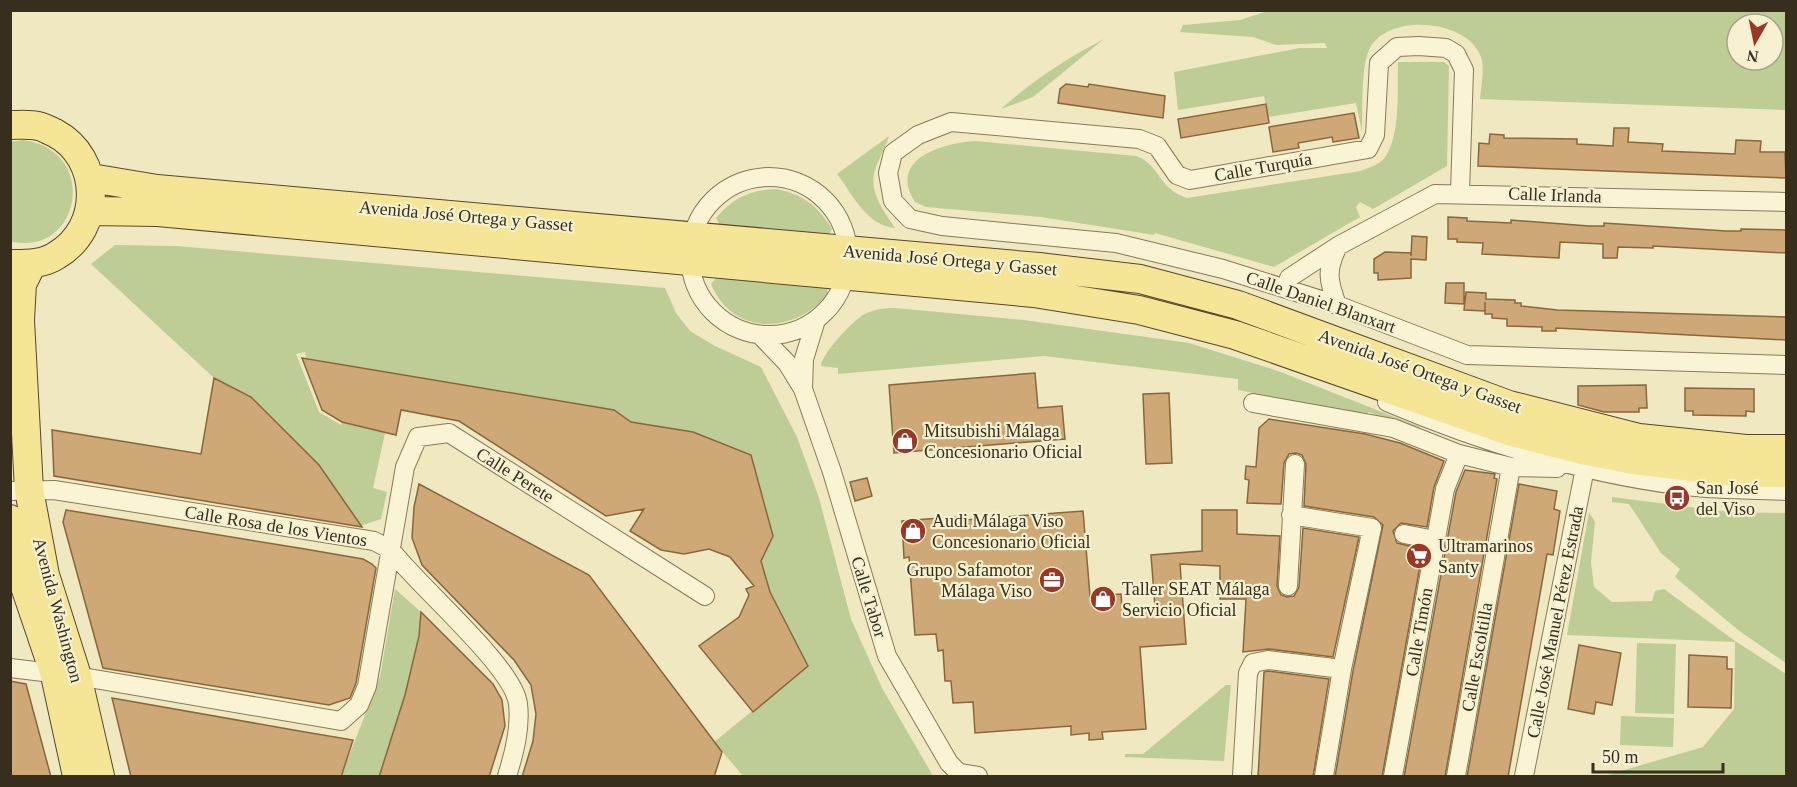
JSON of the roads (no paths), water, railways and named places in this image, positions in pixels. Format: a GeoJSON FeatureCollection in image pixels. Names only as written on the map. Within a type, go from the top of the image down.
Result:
{"type":"FeatureCollection","features":[{"type":"Feature","properties":{"kind":"main road"},"geometry":{"type":"LineString","coordinates":[[10,125],[42,126],[66,139],[82,157],[91,178],[90,211],[84,228],[69,247],[56,257],[21,264]]}},
{"type":"Feature","properties":{"kind":"main road","name":"Avenida José Ortega y Gasset"},"geometry":{"type":"LineString","coordinates":[[91,178],[156,189],[691,249]]}},
{"type":"Feature","properties":{"kind":"main road","name":"Avenida José Ortega y Gasset"},"geometry":{"type":"LineString","coordinates":[[90,211],[158,212],[691,249],[848,263],[1140,279],[1238,305],[1509,405],[1639,438],[1746,449],[1786,449]]}},
{"type":"Feature","properties":{"kind":"main road","name":"Avenida José Ortega y Gasset"},"geometry":{"type":"LineString","coordinates":[[848,263],[1139,310],[1273,348],[1512,432],[1572,447],[1644,462],[1744,473],[1786,473]]}},
{"type":"Feature","properties":{"kind":"main road","name":"Avenida Washington"},"geometry":{"type":"LineString","coordinates":[[21,264],[20,491],[45,575],[66,675],[76,777]]}},
{"type":"Feature","properties":{"kind":"main road","name":"Avenida Washington"},"geometry":{"type":"LineString","coordinates":[[10,519],[18,566],[66,675],[100,777]]}},
{"type":"Feature","properties":{"kind":"street","name":"Calle Turquía"},"geometry":{"type":"LineString","coordinates":[[888,173],[893,153],[899,148],[918,135],[951,122],[1139,138],[1157,146],[1177,175],[1190,180],[1368,149],[1376,135],[1379,63],[1397,47],[1419,46],[1446,48],[1456,54],[1464,70],[1460,192]]}},
{"type":"Feature","properties":{"kind":"street","name":"Calle Daniel Blanxart"},"geometry":{"type":"LineString","coordinates":[[888,173],[892,201],[910,219],[942,226],[1116,243],[1223,269],[1337,305],[1467,355],[1786,365]]}},
{"type":"Feature","properties":{"kind":"street"},"geometry":{"type":"LineString","coordinates":[[777,177],[802,183],[824,198],[840,218],[848,263],[838,297],[816,320],[786,334],[760,335],[734,327],[713,312],[698,290],[691,249],[707,206],[727,189],[751,178],[777,177]]}},
{"type":"Feature","properties":{"kind":"street","name":"Calle Irlanda"},"geometry":{"type":"LineString","coordinates":[[1289,278],[1338,246],[1435,194],[1460,192],[1786,202]]}},
{"type":"Feature","properties":{"kind":"street"},"geometry":{"type":"LineString","coordinates":[[1337,305],[1328,266],[1338,246]]}},
{"type":"Feature","properties":{"kind":"street","name":"Calle Tabor"},"geometry":{"type":"LineString","coordinates":[[803,389],[804,359],[816,320]]}},
{"type":"Feature","properties":{"kind":"street","name":"Calle Tabor"},"geometry":{"type":"LineString","coordinates":[[760,335],[787,363],[803,389],[832,472],[887,656],[949,763],[959,774],[978,777]]}},
{"type":"Feature","properties":{"kind":"street","name":"Avenida José Ortega y Gasset"},"geometry":{"type":"LineString","coordinates":[[1273,348],[1419,415],[1529,453],[1585,468],[1678,485],[1786,491]]}},
{"type":"Feature","properties":{"kind":"street"},"geometry":{"type":"LineString","coordinates":[[1252,403],[1353,419],[1393,429],[1458,454],[1511,467],[1585,468]]}},
{"type":"Feature","properties":{"kind":"street","name":"Calle Perete"},"geometry":{"type":"LineString","coordinates":[[391,550],[405,467],[418,437],[449,433],[705,596]]}},
{"type":"Feature","properties":{"kind":"street","name":"Calle Timón"},"geometry":{"type":"LineString","coordinates":[[1394,777],[1445,489],[1458,454]]}},
{"type":"Feature","properties":{"kind":"street"},"geometry":{"type":"LineString","coordinates":[[1288,586],[1295,464]]}},
{"type":"Feature","properties":{"kind":"street","name":"Calle Escoltilla"},"geometry":{"type":"LineString","coordinates":[[1456,777],[1511,467]]}},
{"type":"Feature","properties":{"kind":"street","name":"Calle José Manuel Pérez Estrada"},"geometry":{"type":"LineString","coordinates":[[1524,777],[1585,468]]}},
{"type":"Feature","properties":{"kind":"street","name":"Calle Rosa de los Vientos"},"geometry":{"type":"LineString","coordinates":[[20,491],[54,490],[374,542],[391,550],[504,672],[519,703],[515,752],[507,777]]}},
{"type":"Feature","properties":{"kind":"street"},"geometry":{"type":"LineString","coordinates":[[1291,515],[1372,528],[1342,669],[1324,777]]}},
{"type":"Feature","properties":{"kind":"street"},"geometry":{"type":"LineString","coordinates":[[1404,534],[1435,540]]}},
{"type":"Feature","properties":{"kind":"street"},"geometry":{"type":"LineString","coordinates":[[10,668],[66,675],[341,721],[358,705],[367,686],[391,550]]}},
{"type":"Feature","properties":{"kind":"street"},"geometry":{"type":"LineString","coordinates":[[1242,777],[1248,673],[1253,663],[1268,660],[1342,669]]}},
{"type":"Feature","properties":{"kind":"place","name":"Mitsubishi Málaga Concesionario Oficial"},"geometry":{"type":"Point","coordinates":[905,441]}},
{"type":"Feature","properties":{"kind":"place","name":"San José del Viso"},"geometry":{"type":"Point","coordinates":[1677,498]}},
{"type":"Feature","properties":{"kind":"place","name":"Audi Málaga Viso Concesionario Oficial"},"geometry":{"type":"Point","coordinates":[913,531]}},
{"type":"Feature","properties":{"kind":"place","name":"Ultramarinos Santy"},"geometry":{"type":"Point","coordinates":[1419,556]}},
{"type":"Feature","properties":{"kind":"place","name":"Grupo Safamotor Málaga Viso"},"geometry":{"type":"Point","coordinates":[1052,580]}},
{"type":"Feature","properties":{"kind":"place","name":"Taller SEAT Málaga Servicio Oficial"},"geometry":{"type":"Point","coordinates":[1103,599]}}]}
